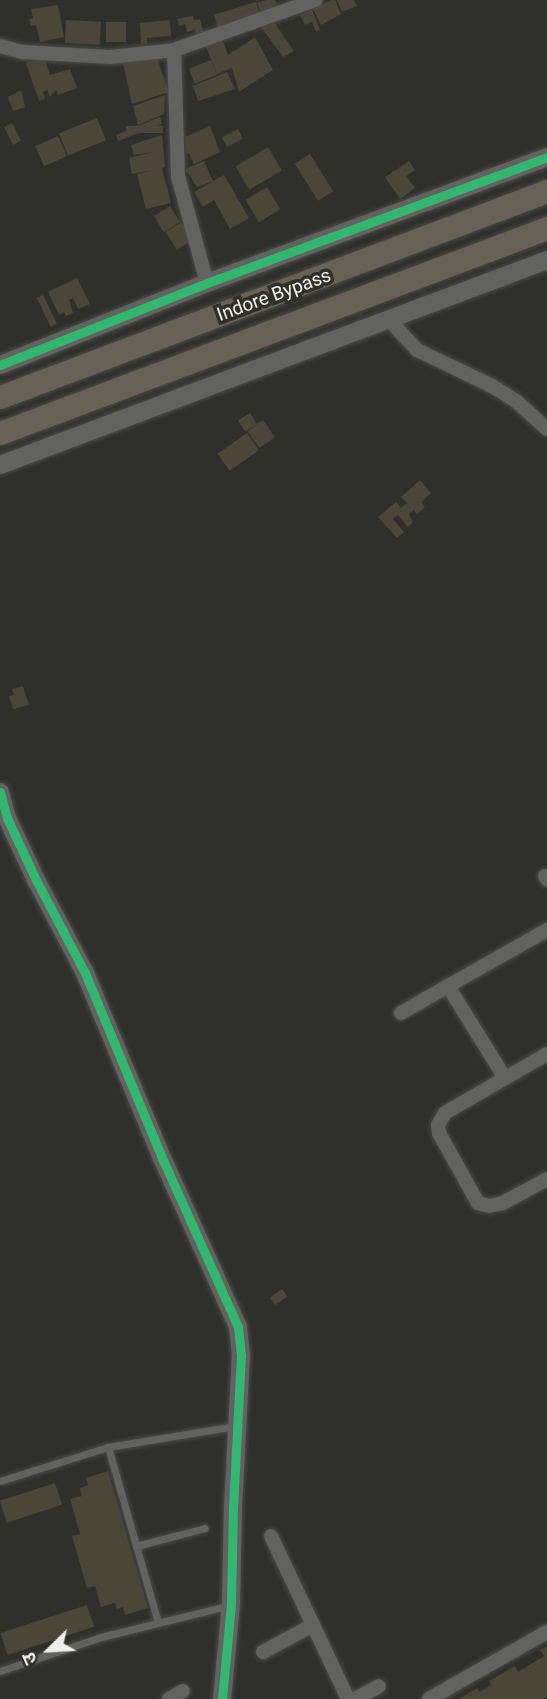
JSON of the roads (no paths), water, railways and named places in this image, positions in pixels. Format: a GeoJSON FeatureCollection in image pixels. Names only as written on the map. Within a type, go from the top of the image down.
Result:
{"type":"FeatureCollection","features":[{"type":"Feature","properties":{"kind":"highway","name":"Indore Bypass"},"geometry":{"type":"LineString","coordinates":[[0,397],[547,191]]}},
{"type":"Feature","properties":{"kind":"highway","name":"Indore Bypass"},"geometry":{"type":"LineString","coordinates":[[0,433],[547,228]]}},
{"type":"Feature","properties":{"kind":"street"},"geometry":{"type":"LineString","coordinates":[[1,47],[23,52],[110,57],[174,50],[315,0]]}},
{"type":"Feature","properties":{"kind":"street"},"geometry":{"type":"LineString","coordinates":[[174,50],[178,176],[207,283]]}},
{"type":"Feature","properties":{"kind":"street"},"geometry":{"type":"LineString","coordinates":[[0,365],[207,283],[547,157]]}},
{"type":"Feature","properties":{"kind":"street"},"geometry":{"type":"LineString","coordinates":[[0,465],[547,260]]}},
{"type":"Feature","properties":{"kind":"street"},"geometry":{"type":"LineString","coordinates":[[390,321],[417,350],[492,386],[516,401],[547,429]]}},
{"type":"Feature","properties":{"kind":"street"},"geometry":{"type":"LineString","coordinates":[[0,792],[7,818],[85,973],[153,1137],[239,1327],[242,1354],[236,1426],[231,1604],[222,1699]]}},
{"type":"Feature","properties":{"kind":"street"},"geometry":{"type":"LineString","coordinates":[[401,1013],[547,930]]}},
{"type":"Feature","properties":{"kind":"street"},"geometry":{"type":"LineString","coordinates":[[449,986],[505,1078]]}},
{"type":"Feature","properties":{"kind":"street"},"geometry":{"type":"LineString","coordinates":[[547,1054],[445,1114],[438,1125],[439,1133],[478,1203],[489,1206],[503,1203],[547,1179]]}},
{"type":"Feature","properties":{"kind":"street"},"geometry":{"type":"LineString","coordinates":[[271,1536],[348,1699]]}},
{"type":"Feature","properties":{"kind":"street"},"geometry":{"type":"LineString","coordinates":[[263,1652],[313,1625]]}},
{"type":"Feature","properties":{"kind":"street"},"geometry":{"type":"LineString","coordinates":[[429,1699],[547,1632]]}},
{"type":"Feature","properties":{"kind":"street"},"geometry":{"type":"LineString","coordinates":[[355,1699],[379,1686]]}},
{"type":"Feature","properties":{"kind":"street"},"geometry":{"type":"LineString","coordinates":[[169,1699],[183,1691]]}},
{"type":"Feature","properties":{"kind":"lane"},"geometry":{"type":"LineString","coordinates":[[0,1481],[108,1447],[236,1426]]}},
{"type":"Feature","properties":{"kind":"lane"},"geometry":{"type":"LineString","coordinates":[[108,1447],[158,1623]]}},
{"type":"Feature","properties":{"kind":"lane"},"geometry":{"type":"LineString","coordinates":[[136,1546],[205,1528]]}},
{"type":"Feature","properties":{"kind":"lane"},"geometry":{"type":"LineString","coordinates":[[0,1671],[101,1637],[231,1604]]}}]}
